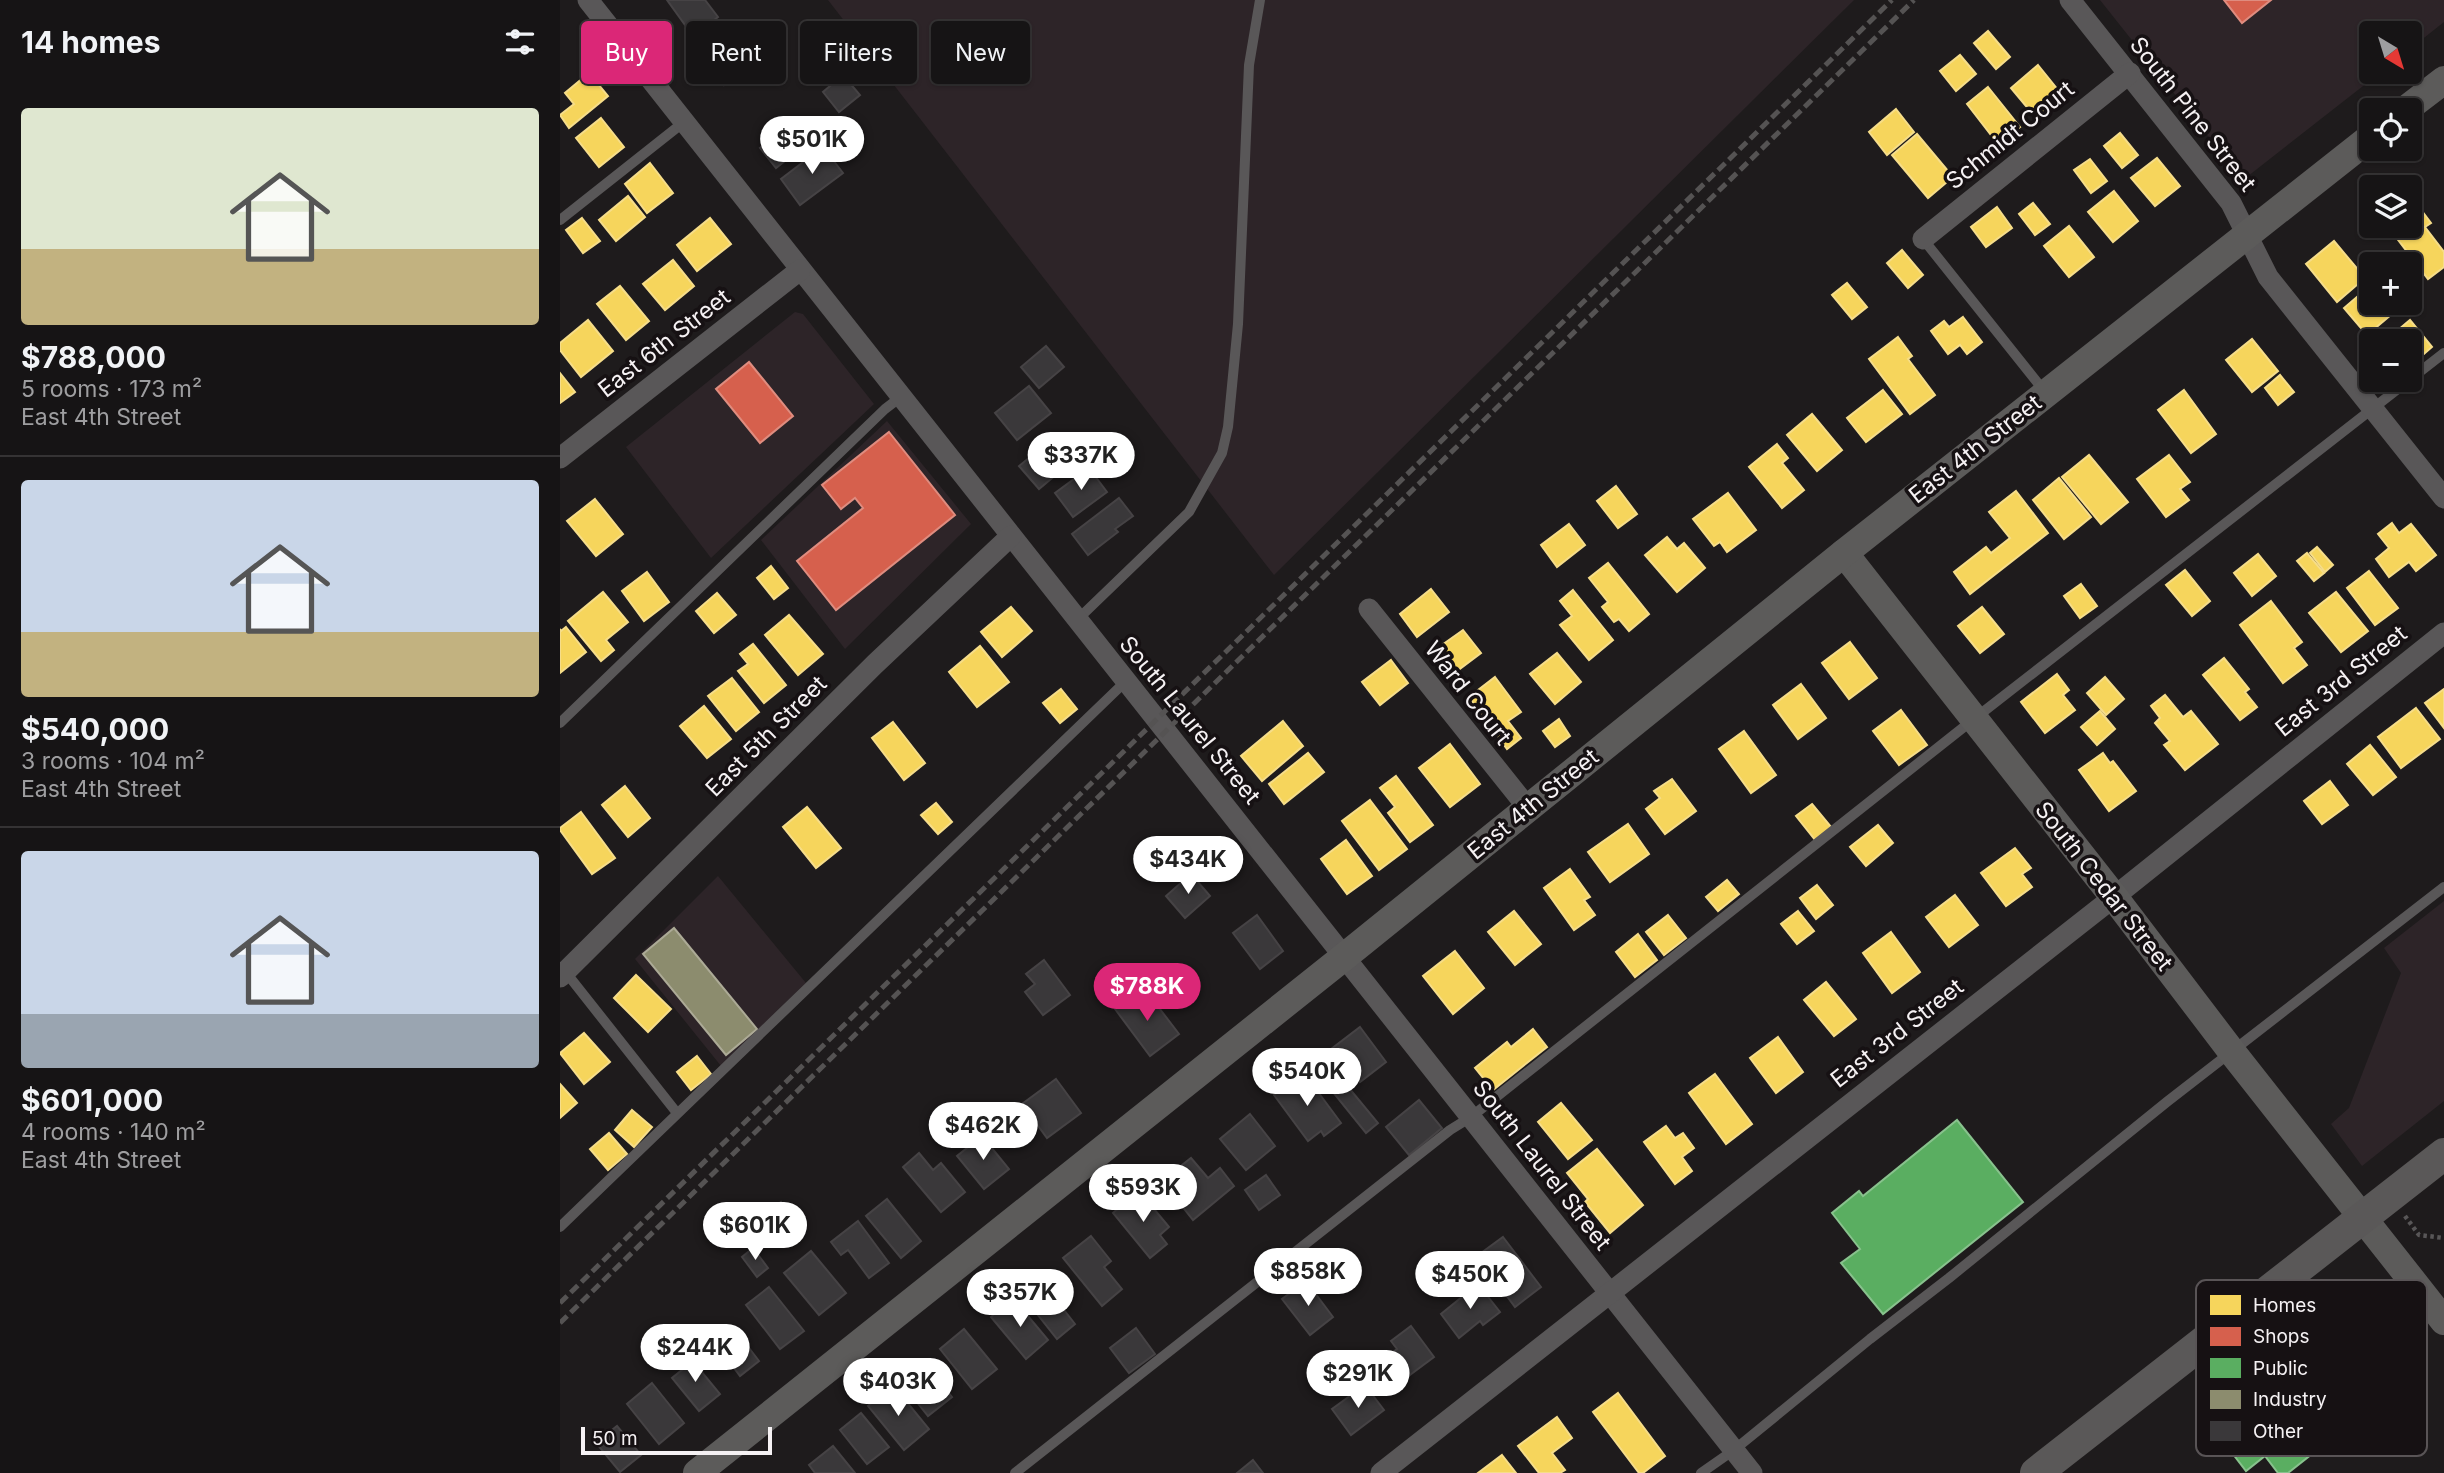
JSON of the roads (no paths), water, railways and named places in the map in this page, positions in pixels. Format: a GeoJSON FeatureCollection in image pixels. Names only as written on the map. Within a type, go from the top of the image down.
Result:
{"type":"FeatureCollection","features":[{"type":"Feature","properties":{"kind":"main road"},"geometry":{"type":"LineString","coordinates":[[2284,1280],[2444,1154]]}},
{"type":"Feature","properties":{"kind":"main road"},"geometry":{"type":"LineString","coordinates":[[2036,1473],[2196,1348]]}},
{"type":"Feature","properties":{"kind":"street","name":"South Laurel Street"},"geometry":{"type":"LineString","coordinates":[[588,0],[1752,1473]]}},
{"type":"Feature","properties":{"kind":"street","name":"South Pine Street"},"geometry":{"type":"LineString","coordinates":[[2070,0],[2231,203],[2268,277],[2444,498]]}},
{"type":"Feature","properties":{"kind":"street","name":"Schmidt Court"},"geometry":{"type":"LineString","coordinates":[[1923,239],[2130,73]]}},
{"type":"Feature","properties":{"kind":"street"},"geometry":{"type":"LineString","coordinates":[[2421,98],[2444,80]]}},
{"type":"Feature","properties":{"kind":"street","name":"East 4th Street"},"geometry":{"type":"LineString","coordinates":[[697,1473],[1344,957],[1844,553],[2359,146]]}},
{"type":"Feature","properties":{"kind":"street","name":"East 6th Street"},"geometry":{"type":"LineString","coordinates":[[560,458],[800,270]]}},
{"type":"Feature","properties":{"kind":"street","name":"East 5th Street"},"geometry":{"type":"LineString","coordinates":[[562,970],[875,664],[1011,536]]}},
{"type":"Feature","properties":{"kind":"street","name":"South Cedar Street"},"geometry":{"type":"LineString","coordinates":[[1844,553],[2411,1280]]}},
{"type":"Feature","properties":{"kind":"street","name":"Ward Court"},"geometry":{"type":"LineString","coordinates":[[1369,609],[1528,808]]}},
{"type":"Feature","properties":{"kind":"street","name":"East 3rd Street"},"geometry":{"type":"LineString","coordinates":[[1381,1473],[2114,897],[2444,633]]}},
{"type":"Feature","properties":{"kind":"street","name":"South Cedar Street"},"geometry":{"type":"LineString","coordinates":[[2427,1300],[2444,1321]]}},
{"type":"Feature","properties":{"kind":"lane"},"geometry":{"type":"LineString","coordinates":[[1077,621],[1189,512],[1223,453],[1238,324],[1249,65],[1260,0]]}},
{"type":"Feature","properties":{"kind":"lane"},"geometry":{"type":"LineString","coordinates":[[560,220],[684,122]]}},
{"type":"Feature","properties":{"kind":"lane"},"geometry":{"type":"LineString","coordinates":[[1923,239],[2046,393]]}},
{"type":"Feature","properties":{"kind":"lane"},"geometry":{"type":"LineString","coordinates":[[1015,1473],[1974,719],[2444,354]]}},
{"type":"Feature","properties":{"kind":"lane"},"geometry":{"type":"LineString","coordinates":[[560,723],[885,409],[902,396]]}},
{"type":"Feature","properties":{"kind":"lane"},"geometry":{"type":"LineString","coordinates":[[560,1227],[1125,682]]}},
{"type":"Feature","properties":{"kind":"lane"},"geometry":{"type":"LineString","coordinates":[[1701,1473],[1734,1450],[2168,1101],[2444,887]]}},
{"type":"Feature","properties":{"kind":"lane"},"geometry":{"type":"LineString","coordinates":[[562,970],[677,1113]]}},
{"type":"Feature","properties":{"kind":"railway"},"geometry":{"type":"LineString","coordinates":[[560,1303],[1892,0]]}},
{"type":"Feature","properties":{"kind":"railway"},"geometry":{"type":"LineString","coordinates":[[560,1323],[1914,0]]}}]}
